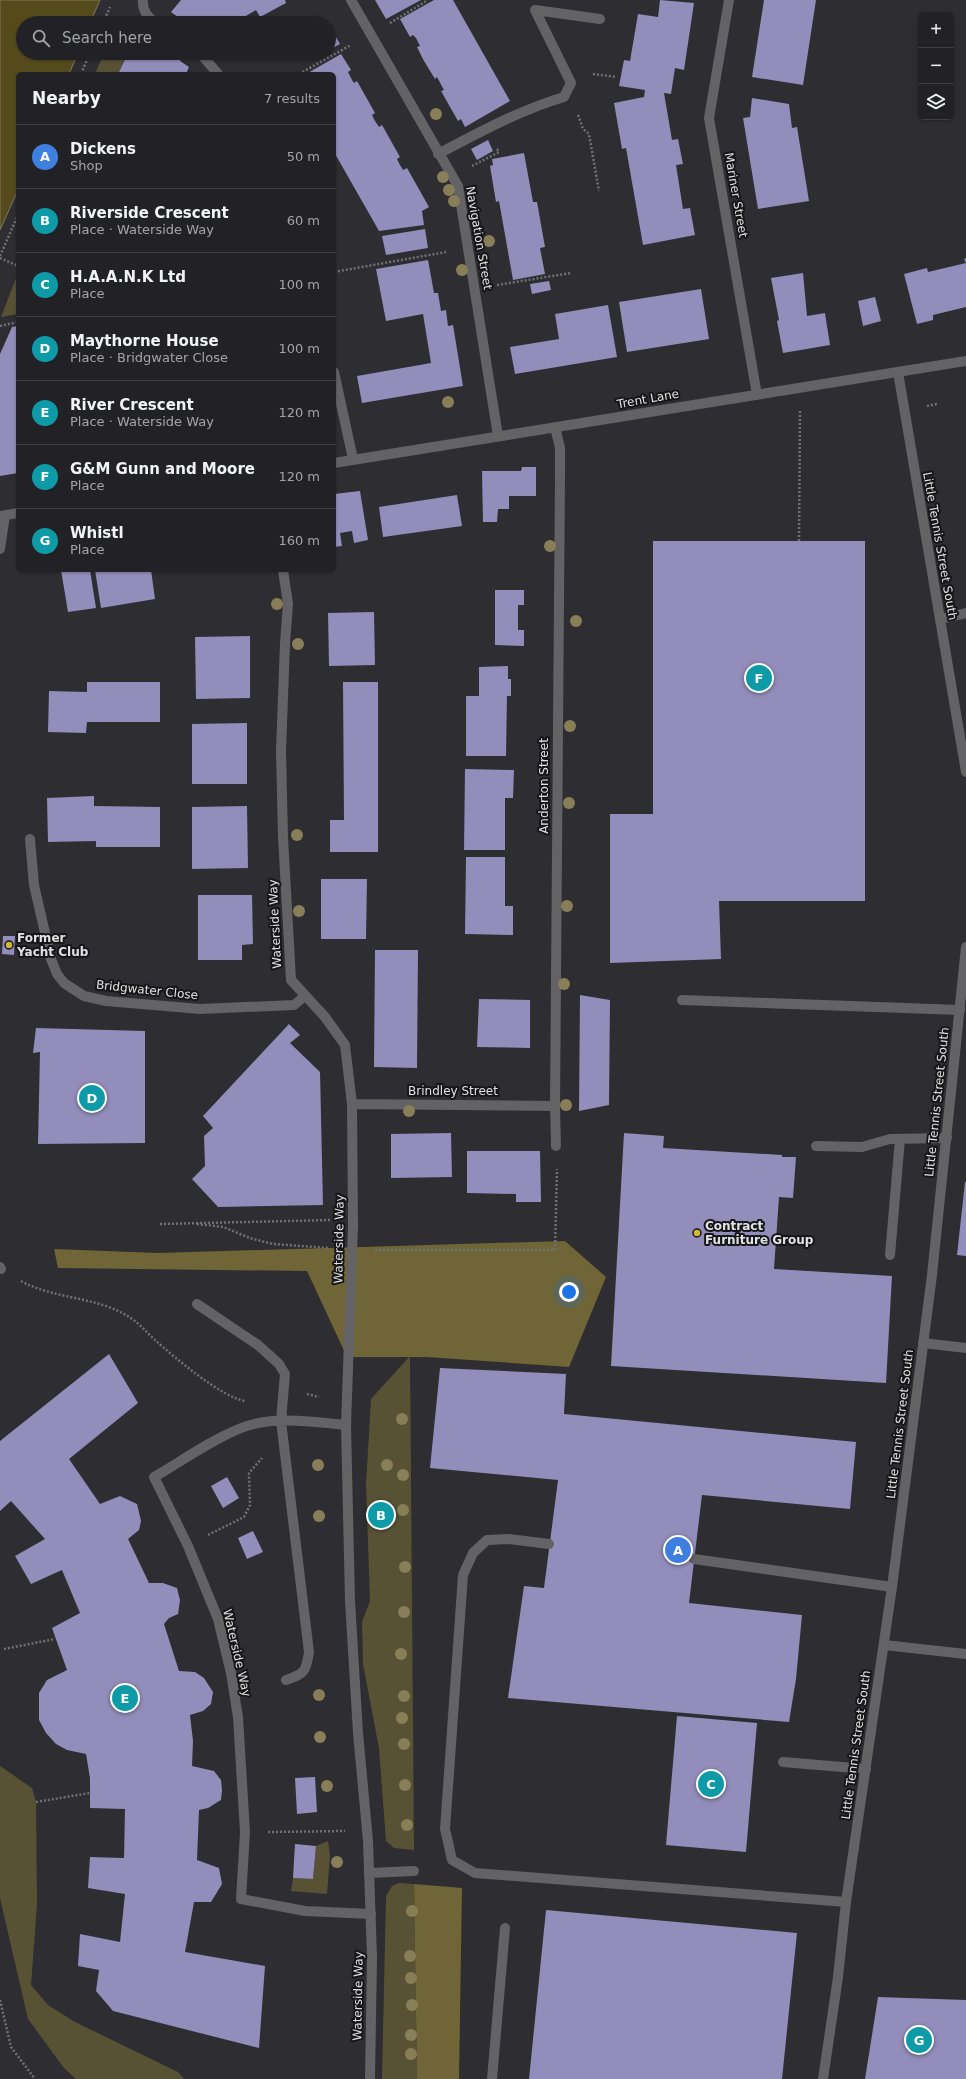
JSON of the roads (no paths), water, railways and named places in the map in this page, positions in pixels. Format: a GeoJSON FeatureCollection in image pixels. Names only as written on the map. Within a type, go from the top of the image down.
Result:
{"type":"FeatureCollection","features":[{"type":"Feature","properties":{"kind":"street"},"geometry":{"type":"LineString","coordinates":[[143,0],[142,6],[147,16]]}},
{"type":"Feature","properties":{"kind":"street","name":"Navigation Street"},"geometry":{"type":"LineString","coordinates":[[351,0],[438,154],[458,186],[498,436]]}},
{"type":"Feature","properties":{"kind":"street","name":"Mariner Street"},"geometry":{"type":"LineString","coordinates":[[729,0],[709,118],[757,395]]}},
{"type":"Feature","properties":{"kind":"street"},"geometry":{"type":"LineString","coordinates":[[438,154],[475,134],[547,102],[564,97],[571,83],[535,10],[600,19]]}},
{"type":"Feature","properties":{"kind":"street"},"geometry":{"type":"LineString","coordinates":[[206,60],[216,72]]}},
{"type":"Feature","properties":{"kind":"street","name":"Trent Lane"},"geometry":{"type":"LineString","coordinates":[[336,462],[966,361]]}},
{"type":"Feature","properties":{"kind":"street","name":"Little Tennis Street South"},"geometry":{"type":"LineString","coordinates":[[898,372],[966,772]]}},
{"type":"Feature","properties":{"kind":"street"},"geometry":{"type":"LineString","coordinates":[[336,381],[353,460]]}},
{"type":"Feature","properties":{"kind":"street","name":"Anderton Street"},"geometry":{"type":"LineString","coordinates":[[555,427],[560,448],[554,1106],[556,1146]]}},
{"type":"Feature","properties":{"kind":"street"},"geometry":{"type":"LineString","coordinates":[[0,549],[3,516],[16,513]]}},
{"type":"Feature","properties":{"kind":"street","name":"Waterside Way"},"geometry":{"type":"LineString","coordinates":[[283,572],[288,604],[281,751],[283,837],[291,980],[325,1017],[345,1046],[352,1104],[352,1251],[346,1425],[350,1601],[371,1914],[372,1957],[370,2079]]}},
{"type":"Feature","properties":{"kind":"street"},"geometry":{"type":"LineString","coordinates":[[940,619],[966,613]]}},
{"type":"Feature","properties":{"kind":"street","name":"Bridgwater Close"},"geometry":{"type":"LineString","coordinates":[[30,839],[34,885],[51,959],[57,974],[64,983],[84,996],[106,1001],[200,1009],[294,1005],[306,996]]}},
{"type":"Feature","properties":{"kind":"street","name":"Little Tennis Street South"},"geometry":{"type":"LineString","coordinates":[[823,2079],[838,1977],[846,1902],[892,1588],[923,1343],[960,1010],[964,992],[966,947]]}},
{"type":"Feature","properties":{"kind":"street"},"geometry":{"type":"LineString","coordinates":[[682,1000],[960,1010]]}},
{"type":"Feature","properties":{"kind":"street","name":"Brindley Street"},"geometry":{"type":"LineString","coordinates":[[352,1104],[554,1106]]}},
{"type":"Feature","properties":{"kind":"street"},"geometry":{"type":"LineString","coordinates":[[890,1255],[900,1138]]}},
{"type":"Feature","properties":{"kind":"street"},"geometry":{"type":"LineString","coordinates":[[816,1146],[862,1147],[890,1139],[946,1138]]}},
{"type":"Feature","properties":{"kind":"street"},"geometry":{"type":"LineString","coordinates":[[197,1304],[258,1345],[279,1364],[285,1374],[281,1421],[308,1652],[306,1667],[301,1675],[286,1680]]}},
{"type":"Feature","properties":{"kind":"street"},"geometry":{"type":"LineString","coordinates":[[923,1343],[966,1348]]}},
{"type":"Feature","properties":{"kind":"street","name":"Waterside Way"},"geometry":{"type":"LineString","coordinates":[[346,1425],[281,1421],[256,1423],[240,1428],[154,1477],[188,1546],[218,1619],[230,1673],[238,1717],[245,1832],[241,1899],[305,1912],[371,1914]]}},
{"type":"Feature","properties":{"kind":"street"},"geometry":{"type":"LineString","coordinates":[[549,1544],[509,1540],[487,1540],[473,1553],[463,1574],[445,1829],[452,1860],[475,1873],[846,1902]]}},
{"type":"Feature","properties":{"kind":"street"},"geometry":{"type":"LineString","coordinates":[[694,1559],[892,1588]]}},
{"type":"Feature","properties":{"kind":"street"},"geometry":{"type":"LineString","coordinates":[[884,1645],[966,1654]]}},
{"type":"Feature","properties":{"kind":"street"},"geometry":{"type":"LineString","coordinates":[[783,1762],[866,1769]]}},
{"type":"Feature","properties":{"kind":"street"},"geometry":{"type":"LineString","coordinates":[[369,1873],[414,1871]]}},
{"type":"Feature","properties":{"kind":"street"},"geometry":{"type":"LineString","coordinates":[[492,2079],[505,1928]]}},
{"type":"Feature","properties":{"kind":"place","name":"G&M Gunn and Moore"},"geometry":{"type":"Point","coordinates":[759,678]}},
{"type":"Feature","properties":{"kind":"place","name":"Former Yacht Club"},"geometry":{"type":"Point","coordinates":[9,945]}},
{"type":"Feature","properties":{"kind":"place","name":"Maythorne House"},"geometry":{"type":"Point","coordinates":[92,1098]}},
{"type":"Feature","properties":{"kind":"place","name":"Contract Furniture Group"},"geometry":{"type":"Point","coordinates":[697,1233]}},
{"type":"Feature","properties":{"kind":"place","name":"Riverside Crescent"},"geometry":{"type":"Point","coordinates":[381,1515]}},
{"type":"Feature","properties":{"kind":"place","name":"Dickens"},"geometry":{"type":"Point","coordinates":[678,1550]}},
{"type":"Feature","properties":{"kind":"place","name":"River Crescent"},"geometry":{"type":"Point","coordinates":[125,1698]}},
{"type":"Feature","properties":{"kind":"place","name":"H.A.A.N.K Ltd"},"geometry":{"type":"Point","coordinates":[711,1784]}},
{"type":"Feature","properties":{"kind":"place","name":"Whistl"},"geometry":{"type":"Point","coordinates":[919,2040]}}]}
